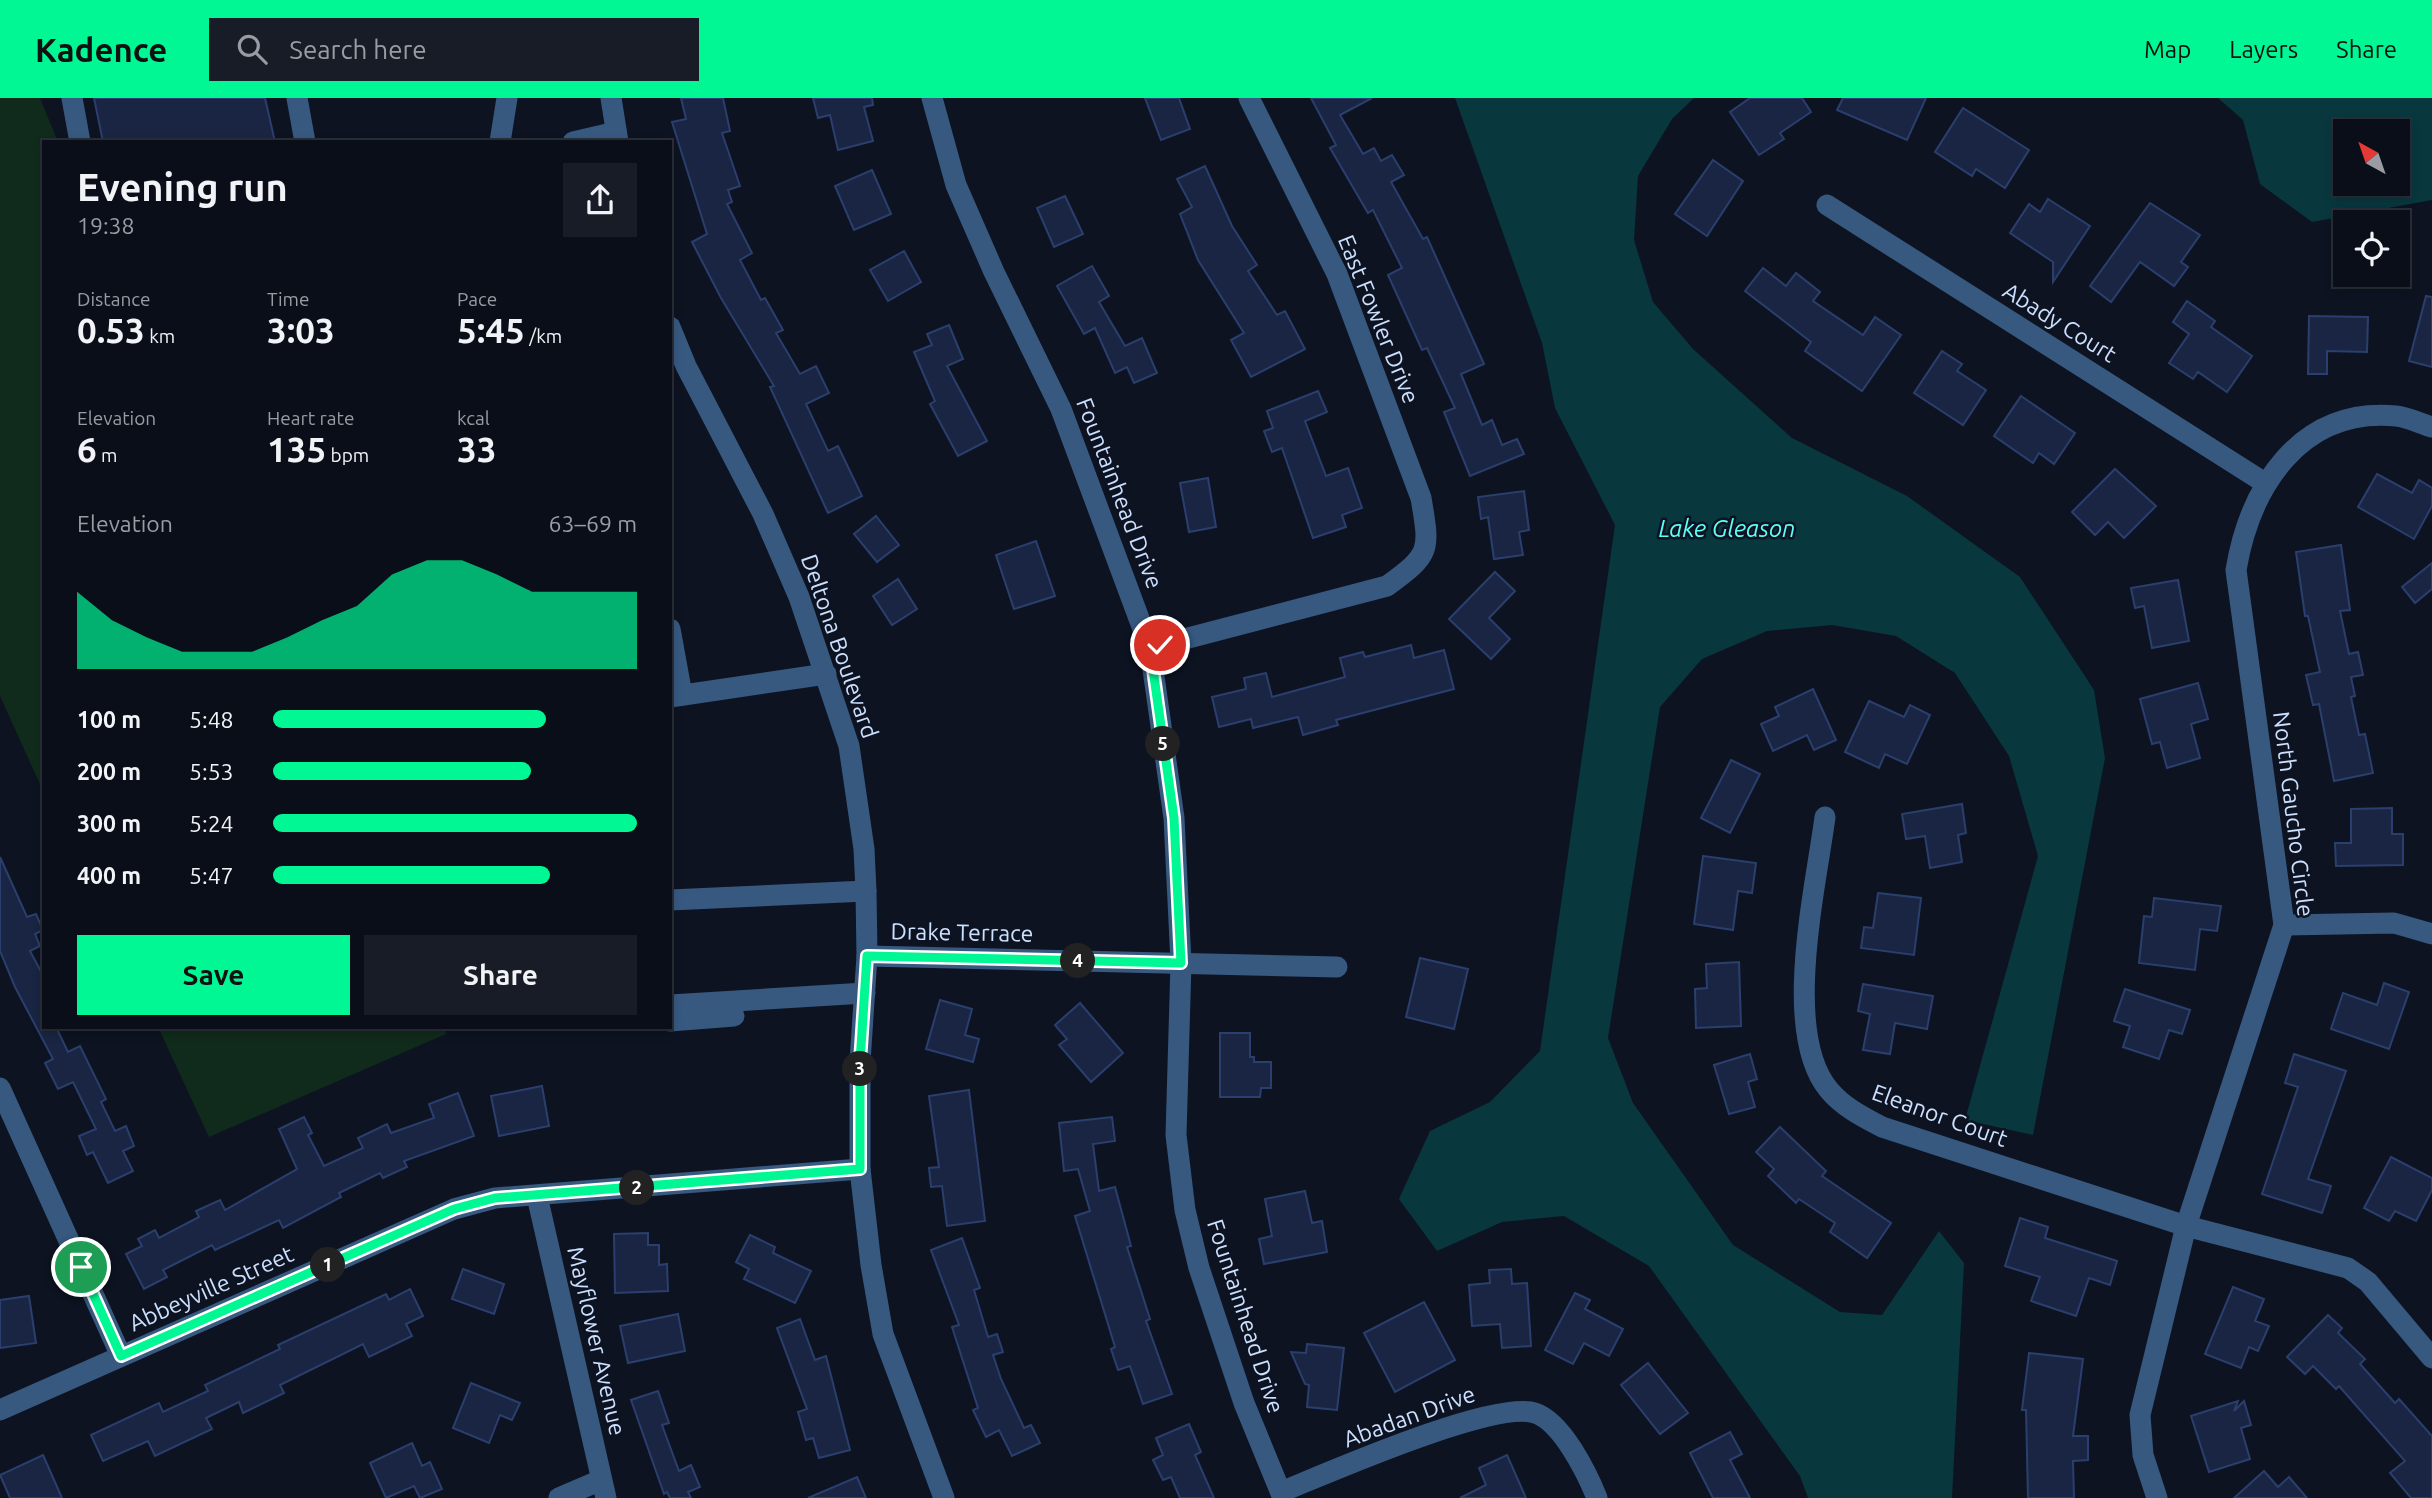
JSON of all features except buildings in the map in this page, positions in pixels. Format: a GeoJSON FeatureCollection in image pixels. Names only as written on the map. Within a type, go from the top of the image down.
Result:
{"type":"FeatureCollection","features":[{"type":"Feature","properties":{"kind":"street"},"geometry":{"type":"LineString","coordinates":[[72,98],[80,140]]}},
{"type":"Feature","properties":{"kind":"street"},"geometry":{"type":"LineString","coordinates":[[297,98],[305,140]]}},
{"type":"Feature","properties":{"kind":"street"},"geometry":{"type":"LineString","coordinates":[[500,140],[507,98]]}},
{"type":"Feature","properties":{"kind":"street"},"geometry":{"type":"LineString","coordinates":[[591,140],[617,137],[611,98]]}},
{"type":"Feature","properties":{"kind":"street","name":"Fountainhead Drive"},"geometry":{"type":"LineString","coordinates":[[932,98],[956,185],[994,272],[1061,409],[1150,648],[1174,818],[1181,963],[1176,1135],[1185,1210],[1199,1268],[1244,1403],[1282,1495]]}},
{"type":"Feature","properties":{"kind":"street","name":"East Fowler Drive"},"geometry":{"type":"LineString","coordinates":[[1150,648],[1387,586],[1415,566],[1428,537],[1421,498],[1336,274],[1249,98]]}},
{"type":"Feature","properties":{"kind":"street","name":"Abady Court"},"geometry":{"type":"LineString","coordinates":[[1827,205],[2265,483]]}},
{"type":"Feature","properties":{"kind":"street","name":"Deltona Boulevard"},"geometry":{"type":"LineString","coordinates":[[672,332],[686,366],[763,514],[799,597],[849,746],[864,849],[866,891],[867,956],[860,1169],[871,1265],[883,1334],[944,1498]]}},
{"type":"Feature","properties":{"kind":"street","name":"North Gaucho Circle"},"geometry":{"type":"LineString","coordinates":[[2157,1498],[2143,1455],[2140,1415],[2186,1226],[2284,925],[2236,570],[2242,536],[2265,483],[2291,450],[2323,429],[2361,418],[2397,416],[2432,427]]}},
{"type":"Feature","properties":{"kind":"street"},"geometry":{"type":"LineString","coordinates":[[672,651],[676,696],[826,674]]}},
{"type":"Feature","properties":{"kind":"street","name":"Eleanor Court"},"geometry":{"type":"LineString","coordinates":[[1825,817],[1802,994],[1814,1065],[1829,1090],[1853,1111],[1882,1126],[2186,1226],[2348,1268],[2368,1282],[2432,1358]]}},
{"type":"Feature","properties":{"kind":"street"},"geometry":{"type":"LineString","coordinates":[[672,900],[866,891]]}},
{"type":"Feature","properties":{"kind":"street"},"geometry":{"type":"LineString","coordinates":[[2284,925],[2394,923],[2432,934]]}},
{"type":"Feature","properties":{"kind":"street","name":"Drake Terrace"},"geometry":{"type":"LineString","coordinates":[[867,956],[1337,967]]}},
{"type":"Feature","properties":{"kind":"street"},"geometry":{"type":"LineString","coordinates":[[672,1005],[865,993]]}},
{"type":"Feature","properties":{"kind":"street"},"geometry":{"type":"LineString","coordinates":[[672,1020],[766,1014],[795,998]]}},
{"type":"Feature","properties":{"kind":"street"},"geometry":{"type":"LineString","coordinates":[[0,1088],[121,1356]]}},
{"type":"Feature","properties":{"kind":"street","name":"Abbeyville Street"},"geometry":{"type":"LineString","coordinates":[[0,1410],[454,1209],[495,1198],[860,1169]]}},
{"type":"Feature","properties":{"kind":"street","name":"Mayflower Avenue"},"geometry":{"type":"LineString","coordinates":[[537,1196],[577,1362],[603,1489]]}},
{"type":"Feature","properties":{"kind":"street","name":"Abadan Drive"},"geometry":{"type":"LineString","coordinates":[[1282,1495],[1492,1413],[1536,1413],[1567,1439],[1597,1498]]}},
{"type":"Feature","properties":{"kind":"street"},"geometry":{"type":"LineString","coordinates":[[559,1498],[603,1489]]}},
{"type":"Feature","properties":{"kind":"shaded area"},"geometry":{"type":"Polygon","coordinates":[[[0,98],[40,98],[57,140],[42,140],[42,789],[0,696],[0,98]]]}},
{"type":"Feature","properties":{"kind":"shaded area"},"geometry":{"type":"Polygon","coordinates":[[[159,1029],[445,1029],[446,1034],[209,1137],[159,1029]]]}},
{"type":"Feature","properties":{"kind":"water","name":"Lake Gleason"},"geometry":{"type":"Polygon","coordinates":[[[1455,98],[1694,98],[1672,119],[1638,176],[1634,240],[1653,302],[1693,349],[1792,438],[1907,496],[2020,577],[2094,690],[2105,758],[2033,1135],[1965,1120],[2038,856],[2009,756],[1955,673],[1896,636],[1832,625],[1767,631],[1702,659],[1660,707],[1608,1038],[1633,1103],[1733,1245],[1840,1312],[1882,1315],[1939,1231],[1964,1263],[1952,1498],[1808,1498],[1800,1476],[1649,1266],[1564,1216],[1502,1222],[1437,1251],[1399,1199],[1430,1131],[1490,1102],[1540,1051],[1615,525],[1555,408],[1542,343],[1455,98]]]}},
{"type":"Feature","properties":{"kind":"water"},"geometry":{"type":"Polygon","coordinates":[[[2218,98],[2432,98],[2432,200],[2377,210],[2333,210],[2333,218],[2312,222],[2260,184],[2243,120],[2218,98]]]}},
{"type":"Feature","properties":{"kind":"route"},"geometry":{"type":"LineString","coordinates":[[81,1267],[121,1356],[454,1209],[495,1198],[860,1169],[860,1062],[867,956],[1181,963],[1174,818],[1150,648],[1160,645]]}}]}
